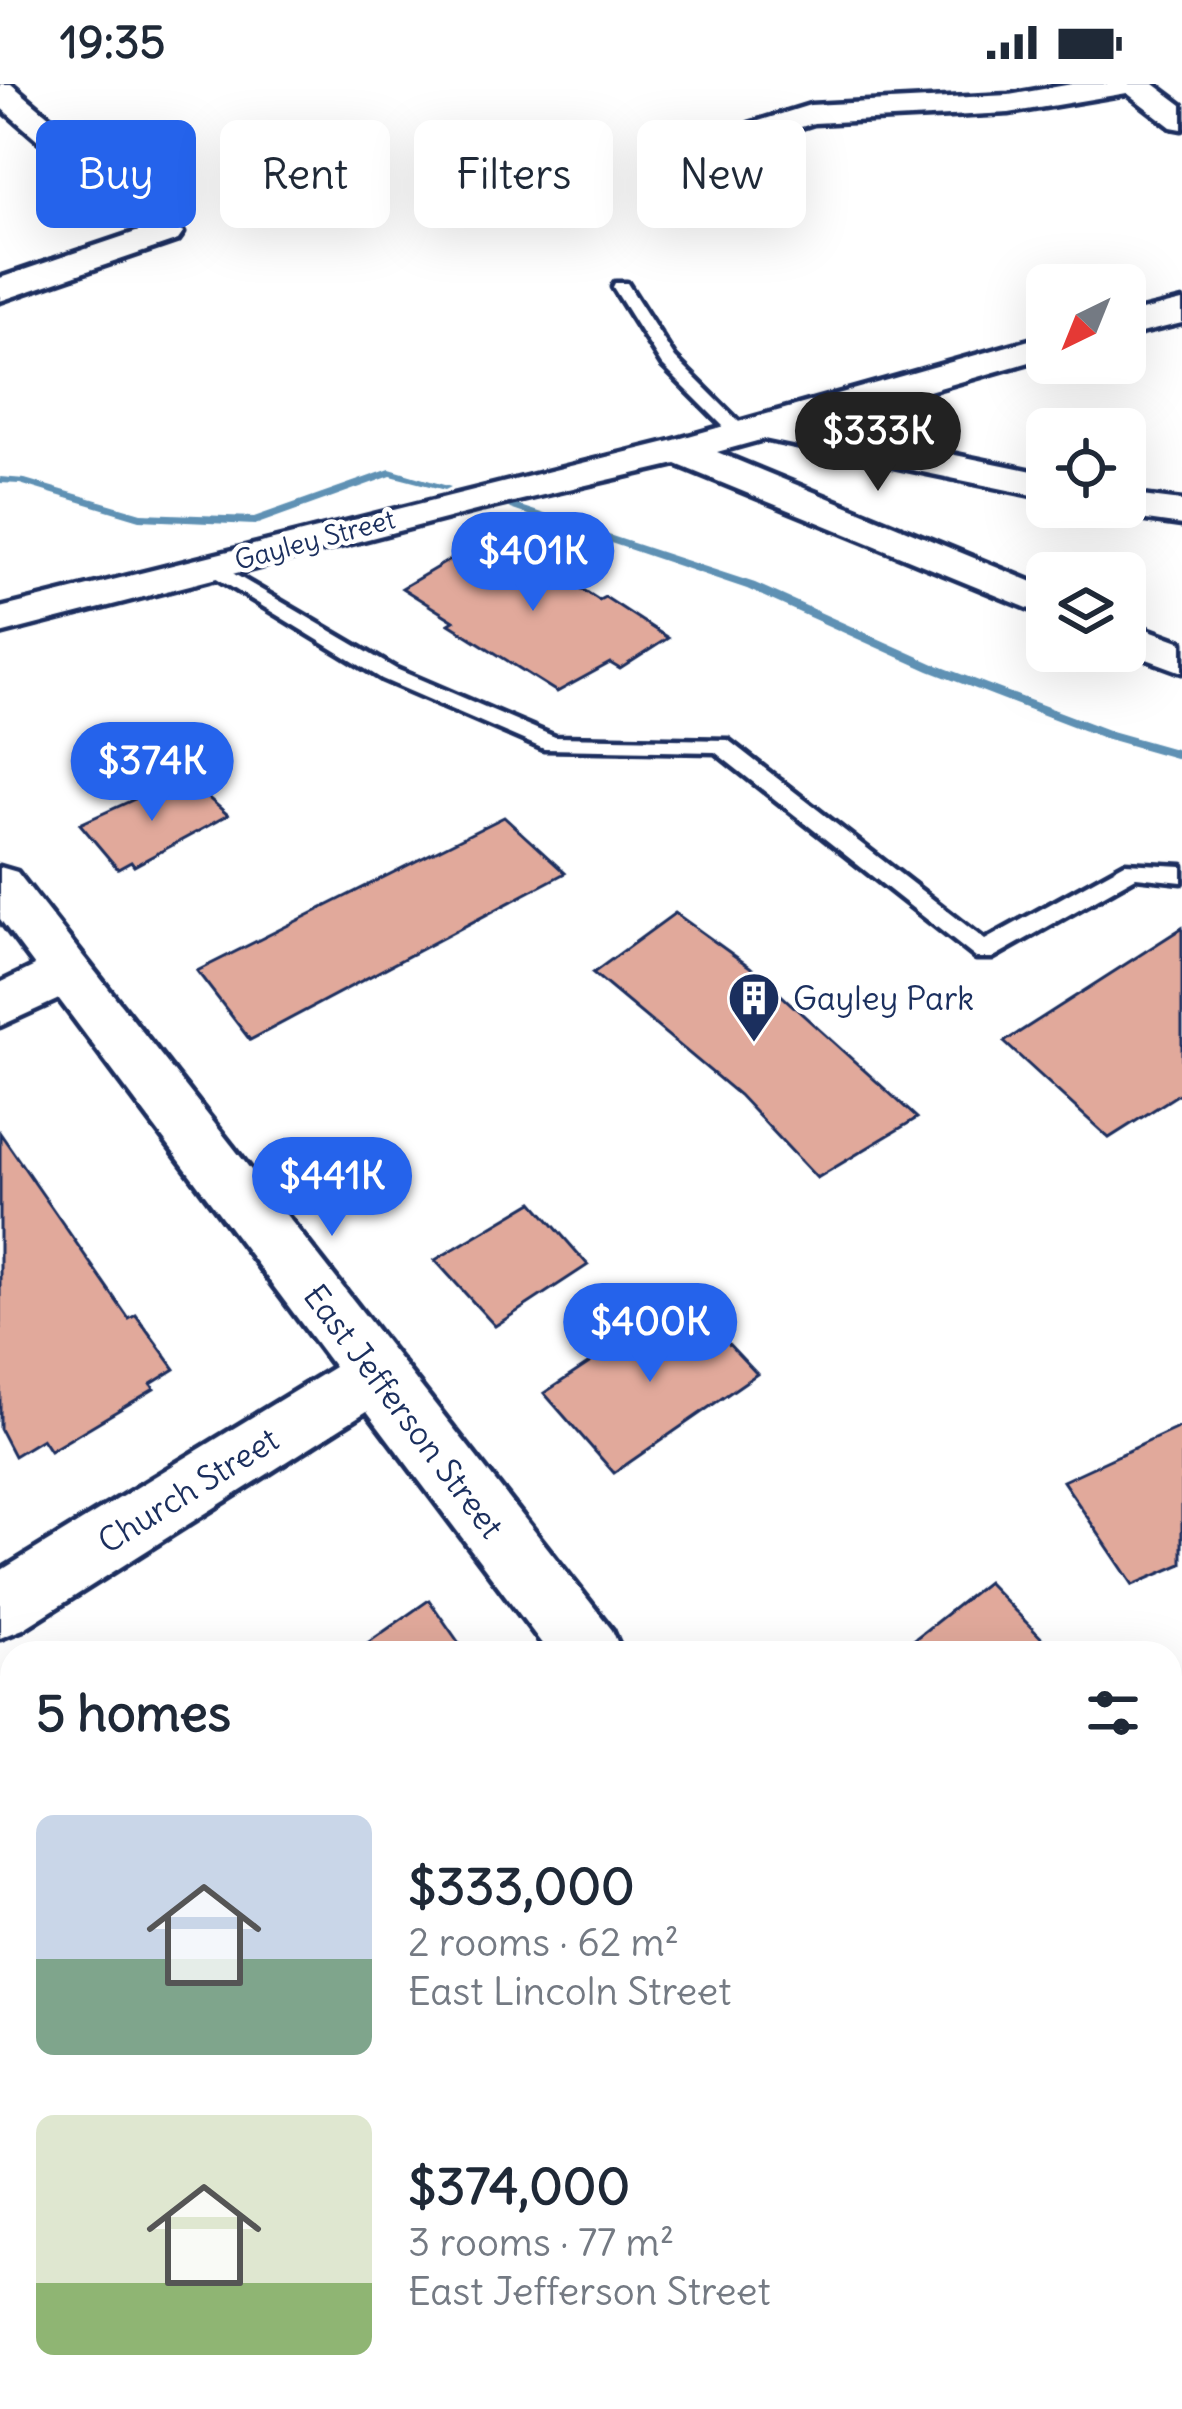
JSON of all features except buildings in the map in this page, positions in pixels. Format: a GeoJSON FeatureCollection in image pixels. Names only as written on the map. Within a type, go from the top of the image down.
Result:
{"type":"FeatureCollection","features":[{"type":"Feature","properties":{"kind":"street"},"geometry":{"type":"LineString","coordinates":[[792,120],[810,114],[1009,104],[1130,84],[1182,120]]}},
{"type":"Feature","properties":{"kind":"street"},"geometry":{"type":"LineString","coordinates":[[0,91],[166,233],[0,290]]}},
{"type":"Feature","properties":{"kind":"street"},"geometry":{"type":"LineString","coordinates":[[1146,321],[1182,312]]}},
{"type":"Feature","properties":{"kind":"street","name":"Gayley Street"},"geometry":{"type":"LineString","coordinates":[[0,621],[680,451],[1026,352]]}},
{"type":"Feature","properties":{"kind":"street"},"geometry":{"type":"LineString","coordinates":[[750,430],[1026,481]]}},
{"type":"Feature","properties":{"kind":"street"},"geometry":{"type":"LineString","coordinates":[[680,451],[1026,594]]}},
{"type":"Feature","properties":{"kind":"street"},"geometry":{"type":"LineString","coordinates":[[1146,509],[1182,513]]}},
{"type":"Feature","properties":{"kind":"street"},"geometry":{"type":"LineString","coordinates":[[1146,643],[1182,658]]}},
{"type":"Feature","properties":{"kind":"street","name":"East Jefferson Street"},"geometry":{"type":"LineString","coordinates":[[0,884],[581,1641]]}},
{"type":"Feature","properties":{"kind":"street"},"geometry":{"type":"LineString","coordinates":[[0,1006],[68,972]]}},
{"type":"Feature","properties":{"kind":"street","name":"Church Street"},"geometry":{"type":"LineString","coordinates":[[0,1607],[376,1373]]}},
{"type":"Feature","properties":{"kind":"lane"},"geometry":{"type":"LineString","coordinates":[[621,286],[668,361],[750,430]]}},
{"type":"Feature","properties":{"kind":"lane"},"geometry":{"type":"LineString","coordinates":[[212,566],[389,674],[552,743],[720,745],[984,952],[1133,869],[1182,874]]}},
{"type":"Feature","properties":{"kind":"waterway"},"geometry":{"type":"LineString","coordinates":[[0,480],[21,481],[140,516],[255,521],[390,472],[445,487]]}},
{"type":"Feature","properties":{"kind":"waterway"},"geometry":{"type":"LineString","coordinates":[[514,507],[751,586],[933,668],[1106,734],[1182,756]]}},
{"type":"Feature","properties":{"kind":"place","name":"Gayley Park"},"geometry":{"type":"Point","coordinates":[754,1044]}}]}
